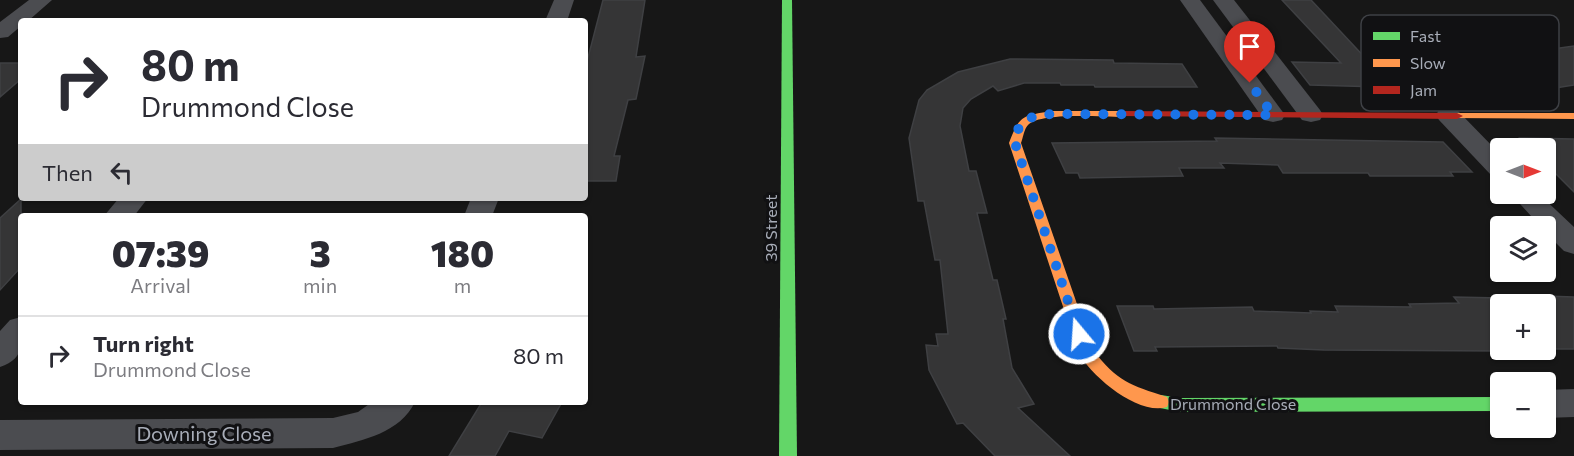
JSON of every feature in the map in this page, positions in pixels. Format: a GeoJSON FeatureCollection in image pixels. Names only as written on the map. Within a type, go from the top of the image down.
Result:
{"type":"FeatureCollection","features":[{"type":"Feature","properties":{"kind":"street"},"geometry":{"type":"LineString","coordinates":[[18,18],[42,0]]}},
{"type":"Feature","properties":{"kind":"street"},"geometry":{"type":"LineString","coordinates":[[557,18],[564,0]]}},
{"type":"Feature","properties":{"kind":"street","name":"39 Street"},"geometry":{"type":"LineString","coordinates":[[787,0],[788,456]]}},
{"type":"Feature","properties":{"kind":"street"},"geometry":{"type":"LineString","coordinates":[[1190,0],[1273,115],[1574,116]]}},
{"type":"Feature","properties":{"kind":"street"},"geometry":{"type":"LineString","coordinates":[[1223,0],[1311,115]]}},
{"type":"Feature","properties":{"kind":"street"},"geometry":{"type":"LineString","coordinates":[[0,32],[18,18]]}},
{"type":"Feature","properties":{"kind":"street","name":"Drummond Close"},"geometry":{"type":"LineString","coordinates":[[1273,115],[1052,114],[1029,118],[1022,123],[1016,132],[1015,143],[1079,334],[1095,368],[1112,384],[1128,394],[1143,400],[1180,405],[1490,404]]}},
{"type":"Feature","properties":{"kind":"street"},"geometry":{"type":"LineString","coordinates":[[1448,115],[1490,159]]}},
{"type":"Feature","properties":{"kind":"street"},"geometry":{"type":"LineString","coordinates":[[121,213],[131,201]]}},
{"type":"Feature","properties":{"kind":"street"},"geometry":{"type":"LineString","coordinates":[[1534,204],[1574,244]]}},
{"type":"Feature","properties":{"kind":"street"},"geometry":{"type":"LineString","coordinates":[[0,354],[18,333]]}},
{"type":"Feature","properties":{"kind":"street"},"geometry":{"type":"LineString","coordinates":[[1556,404],[1574,404]]}},
{"type":"Feature","properties":{"kind":"street","name":"Downing Close"},"geometry":{"type":"LineString","coordinates":[[0,435],[333,433],[368,424],[394,405]]}},
{"type":"Feature","properties":{"kind":"building"},"geometry":{"type":"Polygon","coordinates":[[[603,0],[645,0],[636,57],[645,56],[636,99],[628,100],[614,156],[620,156],[616,181],[588,181],[588,58],[603,0]]]}},
{"type":"Feature","properties":{"kind":"building"},"geometry":{"type":"Polygon","coordinates":[[[1282,0],[1311,0],[1361,53],[1361,86],[1310,85],[1292,62],[1341,63],[1282,0]]]}},
{"type":"Feature","properties":{"kind":"building"},"geometry":{"type":"Polygon","coordinates":[[[1574,46],[1574,85],[1559,87],[1559,48],[1574,46]]]}},
{"type":"Feature","properties":{"kind":"building"},"geometry":{"type":"Polygon","coordinates":[[[1010,59],[1113,60],[1114,63],[1182,64],[1197,87],[1095,87],[1094,85],[1061,85],[1060,83],[1024,83],[998,91],[993,86],[971,99],[963,108],[960,126],[969,171],[976,171],[987,213],[977,213],[993,280],[997,280],[1006,319],[1003,319],[1012,368],[1034,404],[1018,408],[1070,456],[995,456],[963,423],[957,424],[929,370],[926,345],[938,346],[936,334],[948,334],[940,260],[935,260],[924,201],[918,201],[909,138],[919,100],[927,90],[958,72],[1010,59]]]}},
{"type":"Feature","properties":{"kind":"building"},"geometry":{"type":"Polygon","coordinates":[[[0,63],[18,63],[18,82],[0,97],[0,63]]]}},
{"type":"Feature","properties":{"kind":"building"},"geometry":{"type":"Polygon","coordinates":[[[1215,138],[1443,142],[1472,172],[1450,172],[1453,176],[1283,173],[1278,165],[1220,163],[1224,168],[1179,168],[1183,176],[1080,178],[1078,173],[1066,173],[1052,143],[1217,141],[1215,138]]]}},
{"type":"Feature","properties":{"kind":"building"},"geometry":{"type":"Polygon","coordinates":[[[1556,139],[1574,139],[1574,192],[1556,174],[1556,139]]]}},
{"type":"Feature","properties":{"kind":"building"},"geometry":{"type":"Polygon","coordinates":[[[21,201],[21,213],[18,213],[18,270],[0,290],[0,218],[21,201]]]}},
{"type":"Feature","properties":{"kind":"building"},"geometry":{"type":"Polygon","coordinates":[[[1556,296],[1574,297],[1574,349],[1556,349],[1556,296]]]}},
{"type":"Feature","properties":{"kind":"building"},"geometry":{"type":"Polygon","coordinates":[[[1454,297],[1490,298],[1490,351],[1324,350],[1278,348],[1277,346],[1155,347],[1157,351],[1134,351],[1117,306],[1153,306],[1154,309],[1252,307],[1254,311],[1311,313],[1310,311],[1338,312],[1335,306],[1411,307],[1409,304],[1459,303],[1454,297]]]}},
{"type":"Feature","properties":{"kind":"building"},"geometry":{"type":"Polygon","coordinates":[[[480,405],[560,405],[542,438],[509,431],[495,456],[449,456],[480,405]]]}},
{"type":"Feature","properties":{"kind":"traffic: fast"},"geometry":{"type":"LineString","coordinates":[[787,0],[788,456]]}},
{"type":"Feature","properties":{"kind":"traffic: fast"},"geometry":{"type":"LineString","coordinates":[[1161,402],[1180,405],[1490,404]]}},
{"type":"Feature","properties":{"kind":"traffic: slow"},"geometry":{"type":"LineString","coordinates":[[1122,114],[1052,114],[1031,118],[1022,124],[1015,143],[1086,352],[1101,371],[1118,385],[1138,396],[1161,402]]}},
{"type":"Feature","properties":{"kind":"traffic: slow"},"geometry":{"type":"LineString","coordinates":[[1457,116],[1574,116]]}},
{"type":"Feature","properties":{"kind":"traffic: jam"},"geometry":{"type":"LineString","coordinates":[[1122,114],[1457,116]]}},
{"type":"Feature","properties":{"kind":"route"},"geometry":{"type":"LineString","coordinates":[[1079,334],[1015,143],[1016,132],[1022,123],[1029,118],[1052,114],[1273,115],[1250,83]]}}]}
